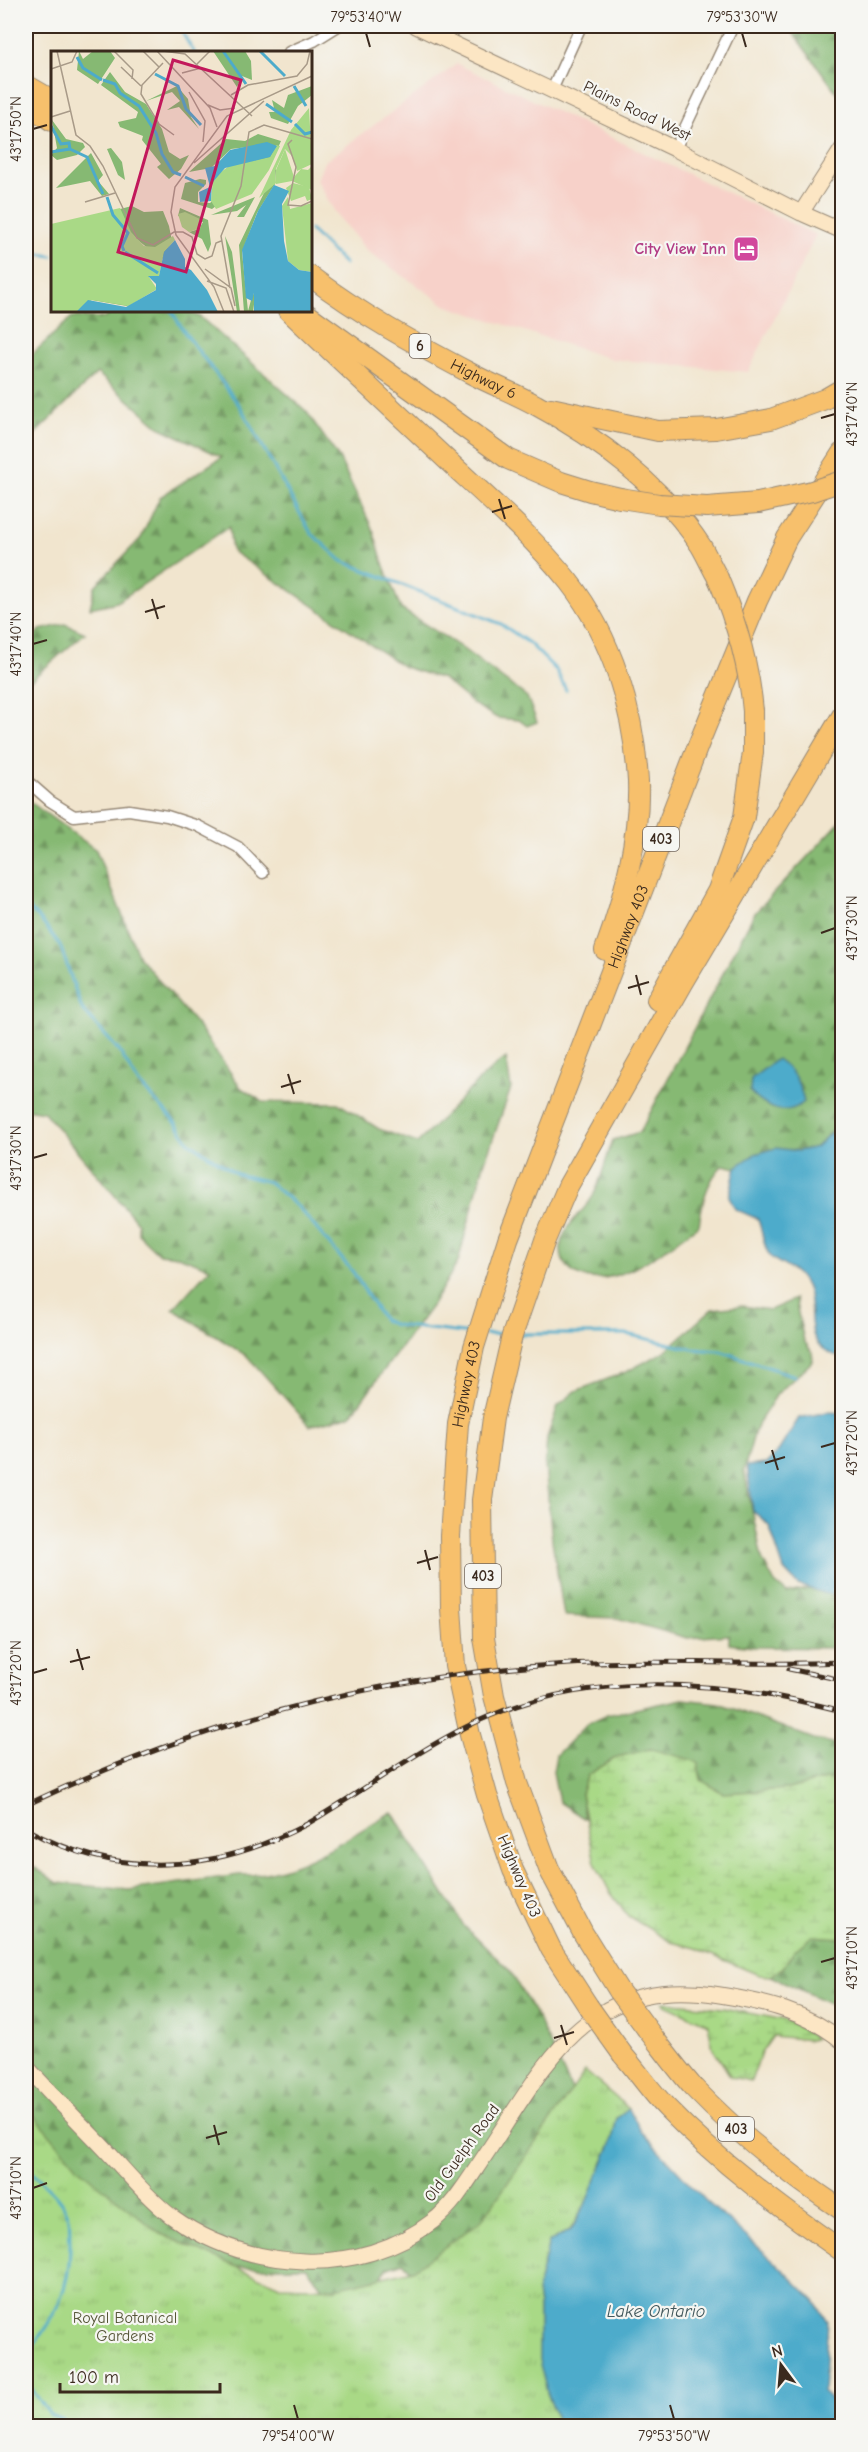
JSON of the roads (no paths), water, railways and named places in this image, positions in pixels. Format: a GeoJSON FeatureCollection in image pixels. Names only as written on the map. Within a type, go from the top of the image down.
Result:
{"type":"FeatureCollection","features":[{"type":"Feature","properties":{"kind":"highway"},"geometry":{"type":"LineString","coordinates":[[26,85],[51,99]]}},
{"type":"Feature","properties":{"kind":"highway"},"geometry":{"type":"LineString","coordinates":[[26,104],[51,120]]}},
{"type":"Feature","properties":{"kind":"highway","name":"Highway 6"},"geometry":{"type":"LineString","coordinates":[[312,277],[351,306],[411,342],[472,375],[536,405]]}},
{"type":"Feature","properties":{"kind":"highway"},"geometry":{"type":"LineString","coordinates":[[290,312],[501,508],[550,561],[570,584],[602,636],[623,692],[638,782],[636,815],[626,880],[612,930],[546,1110],[508,1239]]}},
{"type":"Feature","properties":{"kind":"highway"},"geometry":{"type":"LineString","coordinates":[[305,312],[508,459],[561,482],[620,498],[659,504],[707,507],[758,503],[812,491],[843,481]]}},
{"type":"Feature","properties":{"kind":"highway"},"geometry":{"type":"LineString","coordinates":[[536,405],[658,431],[716,429],[771,419],[825,399],[843,389]]}},
{"type":"Feature","properties":{"kind":"highway"},"geometry":{"type":"LineString","coordinates":[[536,405],[598,443],[628,465],[662,498],[700,546],[718,578],[733,613],[750,677],[753,711],[753,752],[744,817],[718,890],[604,1098],[586,1151]]}},
{"type":"Feature","properties":{"kind":"highway","name":"Highway 403"},"geometry":{"type":"LineString","coordinates":[[843,453],[825,477],[787,538],[757,602],[699,743],[508,1239],[474,1347],[458,1424],[450,1536],[455,1666],[481,1775],[513,1870],[551,1950],[623,2055],[667,2108],[730,2165],[788,2212],[843,2251]]}},
{"type":"Feature","properties":{"kind":"highway","name":"Highway 403"},"geometry":{"type":"LineString","coordinates":[[843,716],[682,983],[568,1186],[541,1251],[512,1336],[493,1418],[482,1500],[484,1638],[494,1696],[517,1783],[549,1869],[583,1933],[619,1991],[692,2085],[739,2132],[797,2180],[843,2210]]}},
{"type":"Feature","properties":{"kind":"highway"},"geometry":{"type":"LineString","coordinates":[[788,2212],[843,2267]]}},
{"type":"Feature","properties":{"kind":"street"},"geometry":{"type":"LineString","coordinates":[[291,51],[314,41],[338,26]]}},
{"type":"Feature","properties":{"kind":"street","name":"Plains Road West"},"geometry":{"type":"LineString","coordinates":[[416,26],[675,149],[801,213],[843,231]]}},
{"type":"Feature","properties":{"kind":"street"},"geometry":{"type":"LineString","coordinates":[[552,90],[580,26]]}},
{"type":"Feature","properties":{"kind":"street"},"geometry":{"type":"LineString","coordinates":[[675,149],[733,26]]}},
{"type":"Feature","properties":{"kind":"street"},"geometry":{"type":"LineString","coordinates":[[801,213],[843,149]]}},
{"type":"Feature","properties":{"kind":"street"},"geometry":{"type":"LineString","coordinates":[[26,780],[50,801],[74,816],[129,810],[168,816],[198,826],[238,847],[263,873]]}},
{"type":"Feature","properties":{"kind":"street","name":"Old Guelph Road"},"geometry":{"type":"LineString","coordinates":[[26,2066],[67,2112],[170,2215],[195,2231],[228,2247],[259,2257],[316,2262],[347,2259],[385,2248],[411,2236],[435,2220],[454,2199],[542,2069],[562,2044],[586,2023],[616,2004],[650,1994],[695,1991],[786,2010],[824,2026],[843,2041]]}},
{"type":"Feature","properties":{"kind":"water"},"geometry":{"type":"Polygon","coordinates":[[[777,1059],[788,1068],[800,1088],[804,1102],[797,1107],[776,1109],[762,1103],[750,1092],[751,1079],[777,1059]]]}},
{"type":"Feature","properties":{"kind":"water"},"geometry":{"type":"Polygon","coordinates":[[[842,1121],[842,1358],[827,1351],[818,1343],[813,1334],[808,1290],[802,1279],[769,1255],[758,1219],[735,1209],[729,1197],[736,1167],[755,1154],[776,1148],[798,1151],[816,1147],[842,1121]]]}},
{"type":"Feature","properties":{"kind":"water"},"geometry":{"type":"Polygon","coordinates":[[[828,1412],[842,1413],[842,1596],[798,1585],[784,1570],[769,1525],[753,1511],[747,1466],[766,1464],[779,1450],[799,1418],[828,1412]]]}},
{"type":"Feature","properties":{"kind":"water","name":"Lake Ontario"},"geometry":{"type":"Polygon","coordinates":[[[629,2109],[641,2131],[706,2201],[773,2260],[815,2301],[828,2322],[823,2392],[836,2405],[842,2407],[842,2426],[554,2426],[557,2419],[539,2360],[537,2290],[549,2242],[571,2230],[584,2207],[611,2144],[617,2118],[629,2109]]]}},
{"type":"Feature","properties":{"kind":"waterway"},"geometry":{"type":"LineString","coordinates":[[178,26],[193,51]]}},
{"type":"Feature","properties":{"kind":"waterway"},"geometry":{"type":"LineString","coordinates":[[312,232],[345,264]]}},
{"type":"Feature","properties":{"kind":"waterway"},"geometry":{"type":"LineString","coordinates":[[26,252],[51,256]]}},
{"type":"Feature","properties":{"kind":"waterway"},"geometry":{"type":"LineString","coordinates":[[172,312],[185,333],[240,406],[311,533],[342,561],[501,624],[529,643],[556,670],[566,690]]}},
{"type":"Feature","properties":{"kind":"waterway"},"geometry":{"type":"LineString","coordinates":[[26,906],[39,918],[60,945],[82,1009],[120,1052],[137,1081],[176,1123],[189,1142],[237,1174],[269,1182],[298,1207],[353,1272],[383,1320],[395,1325],[472,1334]]}},
{"type":"Feature","properties":{"kind":"waterway"},"geometry":{"type":"LineString","coordinates":[[485,1334],[505,1334]]}},
{"type":"Feature","properties":{"kind":"waterway"},"geometry":{"type":"LineString","coordinates":[[521,1334],[626,1334],[692,1349],[720,1351],[795,1376]]}},
{"type":"Feature","properties":{"kind":"waterway"},"geometry":{"type":"LineString","coordinates":[[26,2166],[55,2195],[64,2208],[68,2215],[70,2242],[70,2259],[59,2303],[45,2329],[26,2355]]}},
{"type":"Feature","properties":{"kind":"waterway"},"geometry":{"type":"LineString","coordinates":[[26,2381],[50,2415],[62,2420]]}},
{"type":"Feature","properties":{"kind":"railway"},"geometry":{"type":"LineString","coordinates":[[26,1805],[91,1776],[224,1727],[360,1691],[429,1679],[570,1664],[842,1662]]}},
{"type":"Feature","properties":{"kind":"railway"},"geometry":{"type":"LineString","coordinates":[[789,1669],[842,1680]]}},
{"type":"Feature","properties":{"kind":"railway"},"geometry":{"type":"LineString","coordinates":[[26,1829],[61,1845],[96,1857],[131,1863],[166,1864],[202,1861],[237,1853],[307,1824],[466,1727],[511,1708],[557,1695],[604,1688],[651,1685],[699,1686],[795,1700],[842,1711]]}},
{"type":"Feature","properties":{"kind":"place","name":"City View Inn"},"geometry":{"type":"Point","coordinates":[746,249]}},
{"type":"Feature","properties":{"kind":"park label","name":"Royal Botanical Gardens"},"geometry":{"type":"Point","coordinates":[125,2327]}}]}
